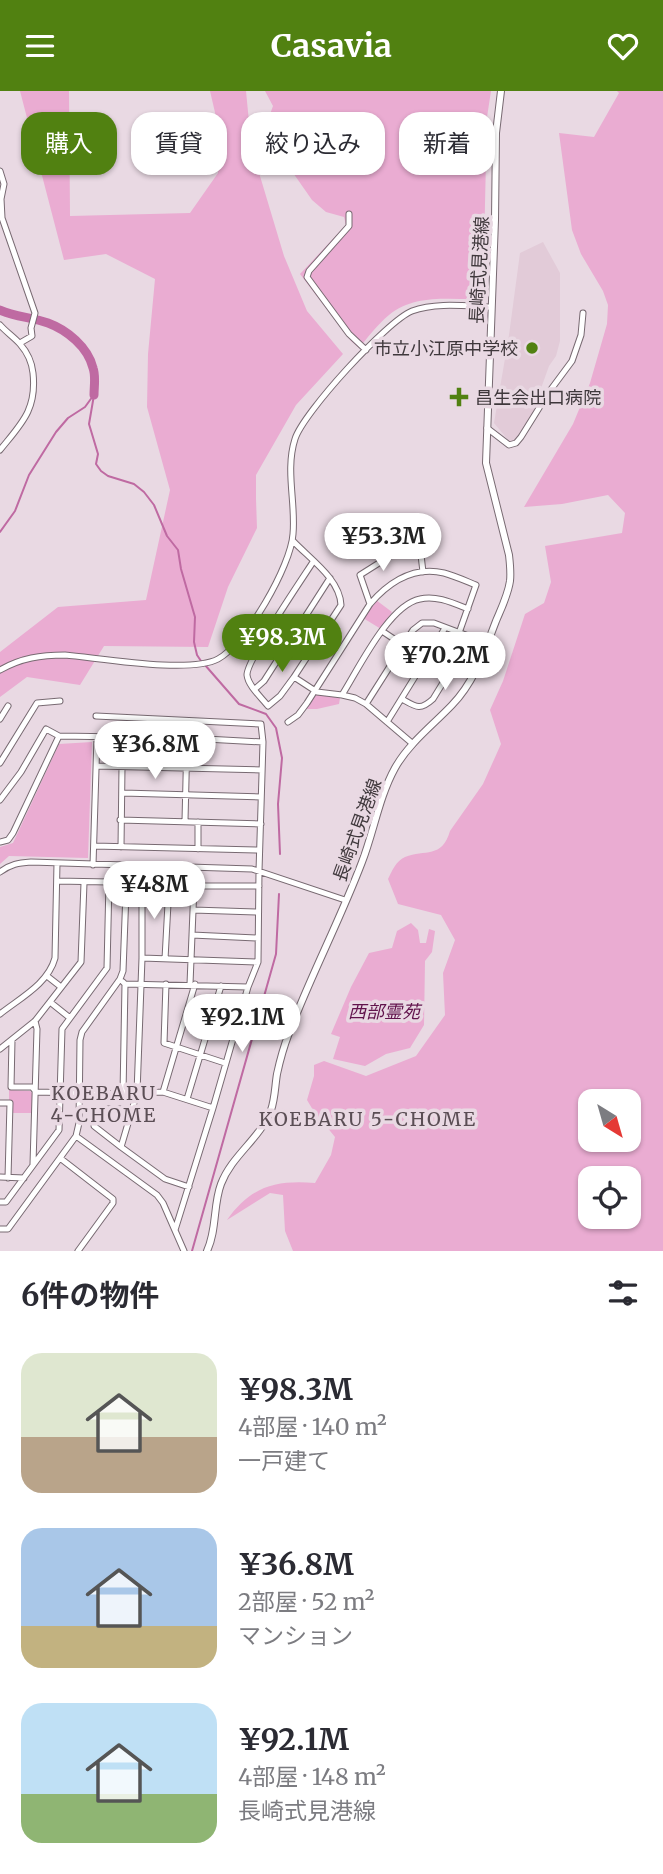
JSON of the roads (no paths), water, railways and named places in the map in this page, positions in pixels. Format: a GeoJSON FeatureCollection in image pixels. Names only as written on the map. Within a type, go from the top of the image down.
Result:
{"type":"FeatureCollection","features":[{"type":"Feature","properties":{"kind":"main road","name":"長崎式見港線"},"geometry":{"type":"LineString","coordinates":[[207,1251],[220,1188],[227,1170],[265,1124],[272,1108],[278,1070],[290,1032],[369,844],[396,766],[413,744],[468,687],[478,669],[507,591],[511,568],[509,555],[486,463],[496,133],[501,91]]}},
{"type":"Feature","properties":{"kind":"street"},"geometry":{"type":"LineString","coordinates":[[0,171],[4,184],[1,199],[2,218],[34,316],[32,336],[19,343]]}},
{"type":"Feature","properties":{"kind":"street"},"geometry":{"type":"LineString","coordinates":[[349,214],[349,226],[309,271],[307,277],[349,334],[366,350]]}},
{"type":"Feature","properties":{"kind":"street"},"geometry":{"type":"LineString","coordinates":[[0,670],[27,658],[48,655],[187,666],[216,660],[241,639],[286,566],[293,541],[294,520],[291,458],[295,439],[314,407],[385,329],[408,312],[443,305],[491,307]]}},
{"type":"Feature","properties":{"kind":"street"},"geometry":{"type":"LineString","coordinates":[[487,428],[509,445],[522,437],[549,392],[572,361],[581,335],[583,313]]}},
{"type":"Feature","properties":{"kind":"street"},"geometry":{"type":"LineString","coordinates":[[0,325],[25,351],[32,367],[34,395],[23,421],[0,450]]}},
{"type":"Feature","properties":{"kind":"street"},"geometry":{"type":"LineString","coordinates":[[293,541],[336,585],[341,595],[341,605],[294,677],[280,696],[268,706],[247,676],[250,662],[313,562]]}},
{"type":"Feature","properties":{"kind":"street"},"geometry":{"type":"LineString","coordinates":[[370,604],[360,575],[398,551],[421,555],[423,572]]}},
{"type":"Feature","properties":{"kind":"street"},"geometry":{"type":"LineString","coordinates":[[288,722],[298,715],[315,691],[370,604],[383,589],[396,580],[423,572],[443,573],[476,585],[459,633]]}},
{"type":"Feature","properties":{"kind":"street"},"geometry":{"type":"LineString","coordinates":[[255,689],[264,681],[330,578]]}},
{"type":"Feature","properties":{"kind":"street"},"geometry":{"type":"LineString","coordinates":[[342,695],[389,619],[403,606],[419,599],[433,598],[468,609]]}},
{"type":"Feature","properties":{"kind":"street"},"geometry":{"type":"LineString","coordinates":[[366,704],[413,630],[422,623],[434,623],[487,643]]}},
{"type":"Feature","properties":{"kind":"street"},"geometry":{"type":"LineString","coordinates":[[387,722],[444,628]]}},
{"type":"Feature","properties":{"kind":"street"},"geometry":{"type":"LineString","coordinates":[[382,631],[404,645]]}},
{"type":"Feature","properties":{"kind":"street"},"geometry":{"type":"LineString","coordinates":[[401,699],[416,707],[425,706],[433,699],[471,637]]}},
{"type":"Feature","properties":{"kind":"street"},"geometry":{"type":"LineString","coordinates":[[294,677],[315,691],[355,698],[366,704],[413,744]]}},
{"type":"Feature","properties":{"kind":"street"},"geometry":{"type":"LineString","coordinates":[[0,763],[37,703],[60,701]]}},
{"type":"Feature","properties":{"kind":"street"},"geometry":{"type":"LineString","coordinates":[[0,719],[8,706]]}},
{"type":"Feature","properties":{"kind":"street"},"geometry":{"type":"LineString","coordinates":[[96,716],[261,724],[263,742],[257,962],[175,1230]]}},
{"type":"Feature","properties":{"kind":"street"},"geometry":{"type":"LineString","coordinates":[[0,800],[21,772],[46,729],[59,736],[263,742]]}},
{"type":"Feature","properties":{"kind":"street"},"geometry":{"type":"LineString","coordinates":[[0,842],[8,840],[13,833],[59,736]]}},
{"type":"Feature","properties":{"kind":"street"},"geometry":{"type":"LineString","coordinates":[[93,865],[97,737]]}},
{"type":"Feature","properties":{"kind":"street"},"geometry":{"type":"LineString","coordinates":[[185,821],[187,738]]}},
{"type":"Feature","properties":{"kind":"street"},"geometry":{"type":"LineString","coordinates":[[97,766],[262,770]]}},
{"type":"Feature","properties":{"kind":"street"},"geometry":{"type":"LineString","coordinates":[[121,846],[122,767]]}},
{"type":"Feature","properties":{"kind":"street"},"geometry":{"type":"LineString","coordinates":[[123,793],[261,797]]}},
{"type":"Feature","properties":{"kind":"street"},"geometry":{"type":"LineString","coordinates":[[120,820],[261,824]]}},
{"type":"Feature","properties":{"kind":"street"},"geometry":{"type":"LineString","coordinates":[[198,822],[198,849]]}},
{"type":"Feature","properties":{"kind":"street"},"geometry":{"type":"LineString","coordinates":[[94,846],[260,850]]}},
{"type":"Feature","properties":{"kind":"street"},"geometry":{"type":"LineString","coordinates":[[0,872],[17,863],[195,866],[259,871],[345,900]]}},
{"type":"Feature","properties":{"kind":"street"},"geometry":{"type":"LineString","coordinates":[[0,1014],[47,976],[53,966],[57,863]]}},
{"type":"Feature","properties":{"kind":"street"},"geometry":{"type":"LineString","coordinates":[[12,1040],[11,1087],[32,1087],[36,1092],[123,1094],[122,981],[127,866]]}},
{"type":"Feature","properties":{"kind":"street"},"geometry":{"type":"LineString","coordinates":[[0,1202],[6,1202],[59,1129],[62,1029],[107,968],[108,882],[57,881]]}},
{"type":"Feature","properties":{"kind":"street"},"geometry":{"type":"LineString","coordinates":[[0,1049],[36,1021],[81,962],[84,883]]}},
{"type":"Feature","properties":{"kind":"street"},"geometry":{"type":"LineString","coordinates":[[127,883],[259,886]]}},
{"type":"Feature","properties":{"kind":"street"},"geometry":{"type":"LineString","coordinates":[[121,1147],[137,1093],[142,884]]}},
{"type":"Feature","properties":{"kind":"street"},"geometry":{"type":"LineString","coordinates":[[165,959],[169,885]]}},
{"type":"Feature","properties":{"kind":"street"},"geometry":{"type":"LineString","coordinates":[[163,1092],[193,985],[190,960],[194,886]]}},
{"type":"Feature","properties":{"kind":"street"},"geometry":{"type":"LineString","coordinates":[[192,910],[258,912]]}},
{"type":"Feature","properties":{"kind":"street"},"geometry":{"type":"LineString","coordinates":[[192,935],[258,938]]}},
{"type":"Feature","properties":{"kind":"street"},"geometry":{"type":"LineString","coordinates":[[142,958],[257,962]]}},
{"type":"Feature","properties":{"kind":"street"},"geometry":{"type":"LineString","coordinates":[[47,976],[61,986]]}},
{"type":"Feature","properties":{"kind":"street"},"geometry":{"type":"LineString","coordinates":[[122,981],[140,984],[248,987]]}},
{"type":"Feature","properties":{"kind":"street"},"geometry":{"type":"LineString","coordinates":[[0,1229],[8,1229],[76,1136],[79,1123],[82,1032],[122,981]]}},
{"type":"Feature","properties":{"kind":"street"},"geometry":{"type":"LineString","coordinates":[[166,983],[163,1043],[226,1063]]}},
{"type":"Feature","properties":{"kind":"street"},"geometry":{"type":"LineString","coordinates":[[187,1099],[221,986]]}},
{"type":"Feature","properties":{"kind":"street"},"geometry":{"type":"LineString","coordinates":[[50,1002],[70,1018]]}},
{"type":"Feature","properties":{"kind":"street"},"geometry":{"type":"LineString","coordinates":[[33,1164],[36,1021]]}},
{"type":"Feature","properties":{"kind":"street"},"geometry":{"type":"LineString","coordinates":[[137,1093],[163,1092],[213,1108]]}},
{"type":"Feature","properties":{"kind":"street"},"geometry":{"type":"LineString","coordinates":[[0,1103],[10,1104],[8,1178]]}},
{"type":"Feature","properties":{"kind":"street"},"geometry":{"type":"LineString","coordinates":[[131,1109],[95,1109],[94,1126],[165,1179],[189,1187]]}},
{"type":"Feature","properties":{"kind":"street"},"geometry":{"type":"LineString","coordinates":[[76,1136],[157,1195],[184,1251]]}},
{"type":"Feature","properties":{"kind":"street"},"geometry":{"type":"LineString","coordinates":[[60,1159],[113,1199],[113,1203],[78,1251]]}},
{"type":"Feature","properties":{"kind":"street"},"geometry":{"type":"LineString","coordinates":[[0,1178],[23,1178]]}},
{"type":"Feature","properties":{"kind":"waterway"},"geometry":{"type":"LineString","coordinates":[[0,310],[48,323],[76,340],[87,353],[93,368],[94,395]]}},
{"type":"Feature","properties":{"kind":"waterway"},"geometry":{"type":"LineString","coordinates":[[94,395],[89,424],[98,454],[96,464],[108,476],[134,484],[144,492],[154,505],[167,536],[178,550],[195,617],[194,642],[201,661]]}},
{"type":"Feature","properties":{"kind":"waterway"},"geometry":{"type":"LineString","coordinates":[[0,532],[15,511],[29,475],[56,432],[68,418],[85,407],[93,396]]}},
{"type":"Feature","properties":{"kind":"waterway"},"geometry":{"type":"LineString","coordinates":[[205,665],[239,704],[266,714],[276,728],[282,758],[278,804],[280,854]]}},
{"type":"Feature","properties":{"kind":"waterway"},"geometry":{"type":"LineString","coordinates":[[192,1251],[276,954],[279,894]]}},
{"type":"Feature","properties":{"kind":"place","name":"市立小江原中学校"},"geometry":{"type":"Point","coordinates":[532,348]}},
{"type":"Feature","properties":{"kind":"place","name":"昌生会出口病院"},"geometry":{"type":"Point","coordinates":[459,397]}},
{"type":"Feature","properties":{"kind":"district","name":"KOEBARU 4-CHOME"},"geometry":{"type":"Point","coordinates":[104,1104]}},
{"type":"Feature","properties":{"kind":"district","name":"KOEBARU 5-CHOME"},"geometry":{"type":"Point","coordinates":[368,1119]}},
{"type":"Feature","properties":{"kind":"park label","name":"西部霊苑"},"geometry":{"type":"Point","coordinates":[384,1011]}}]}
